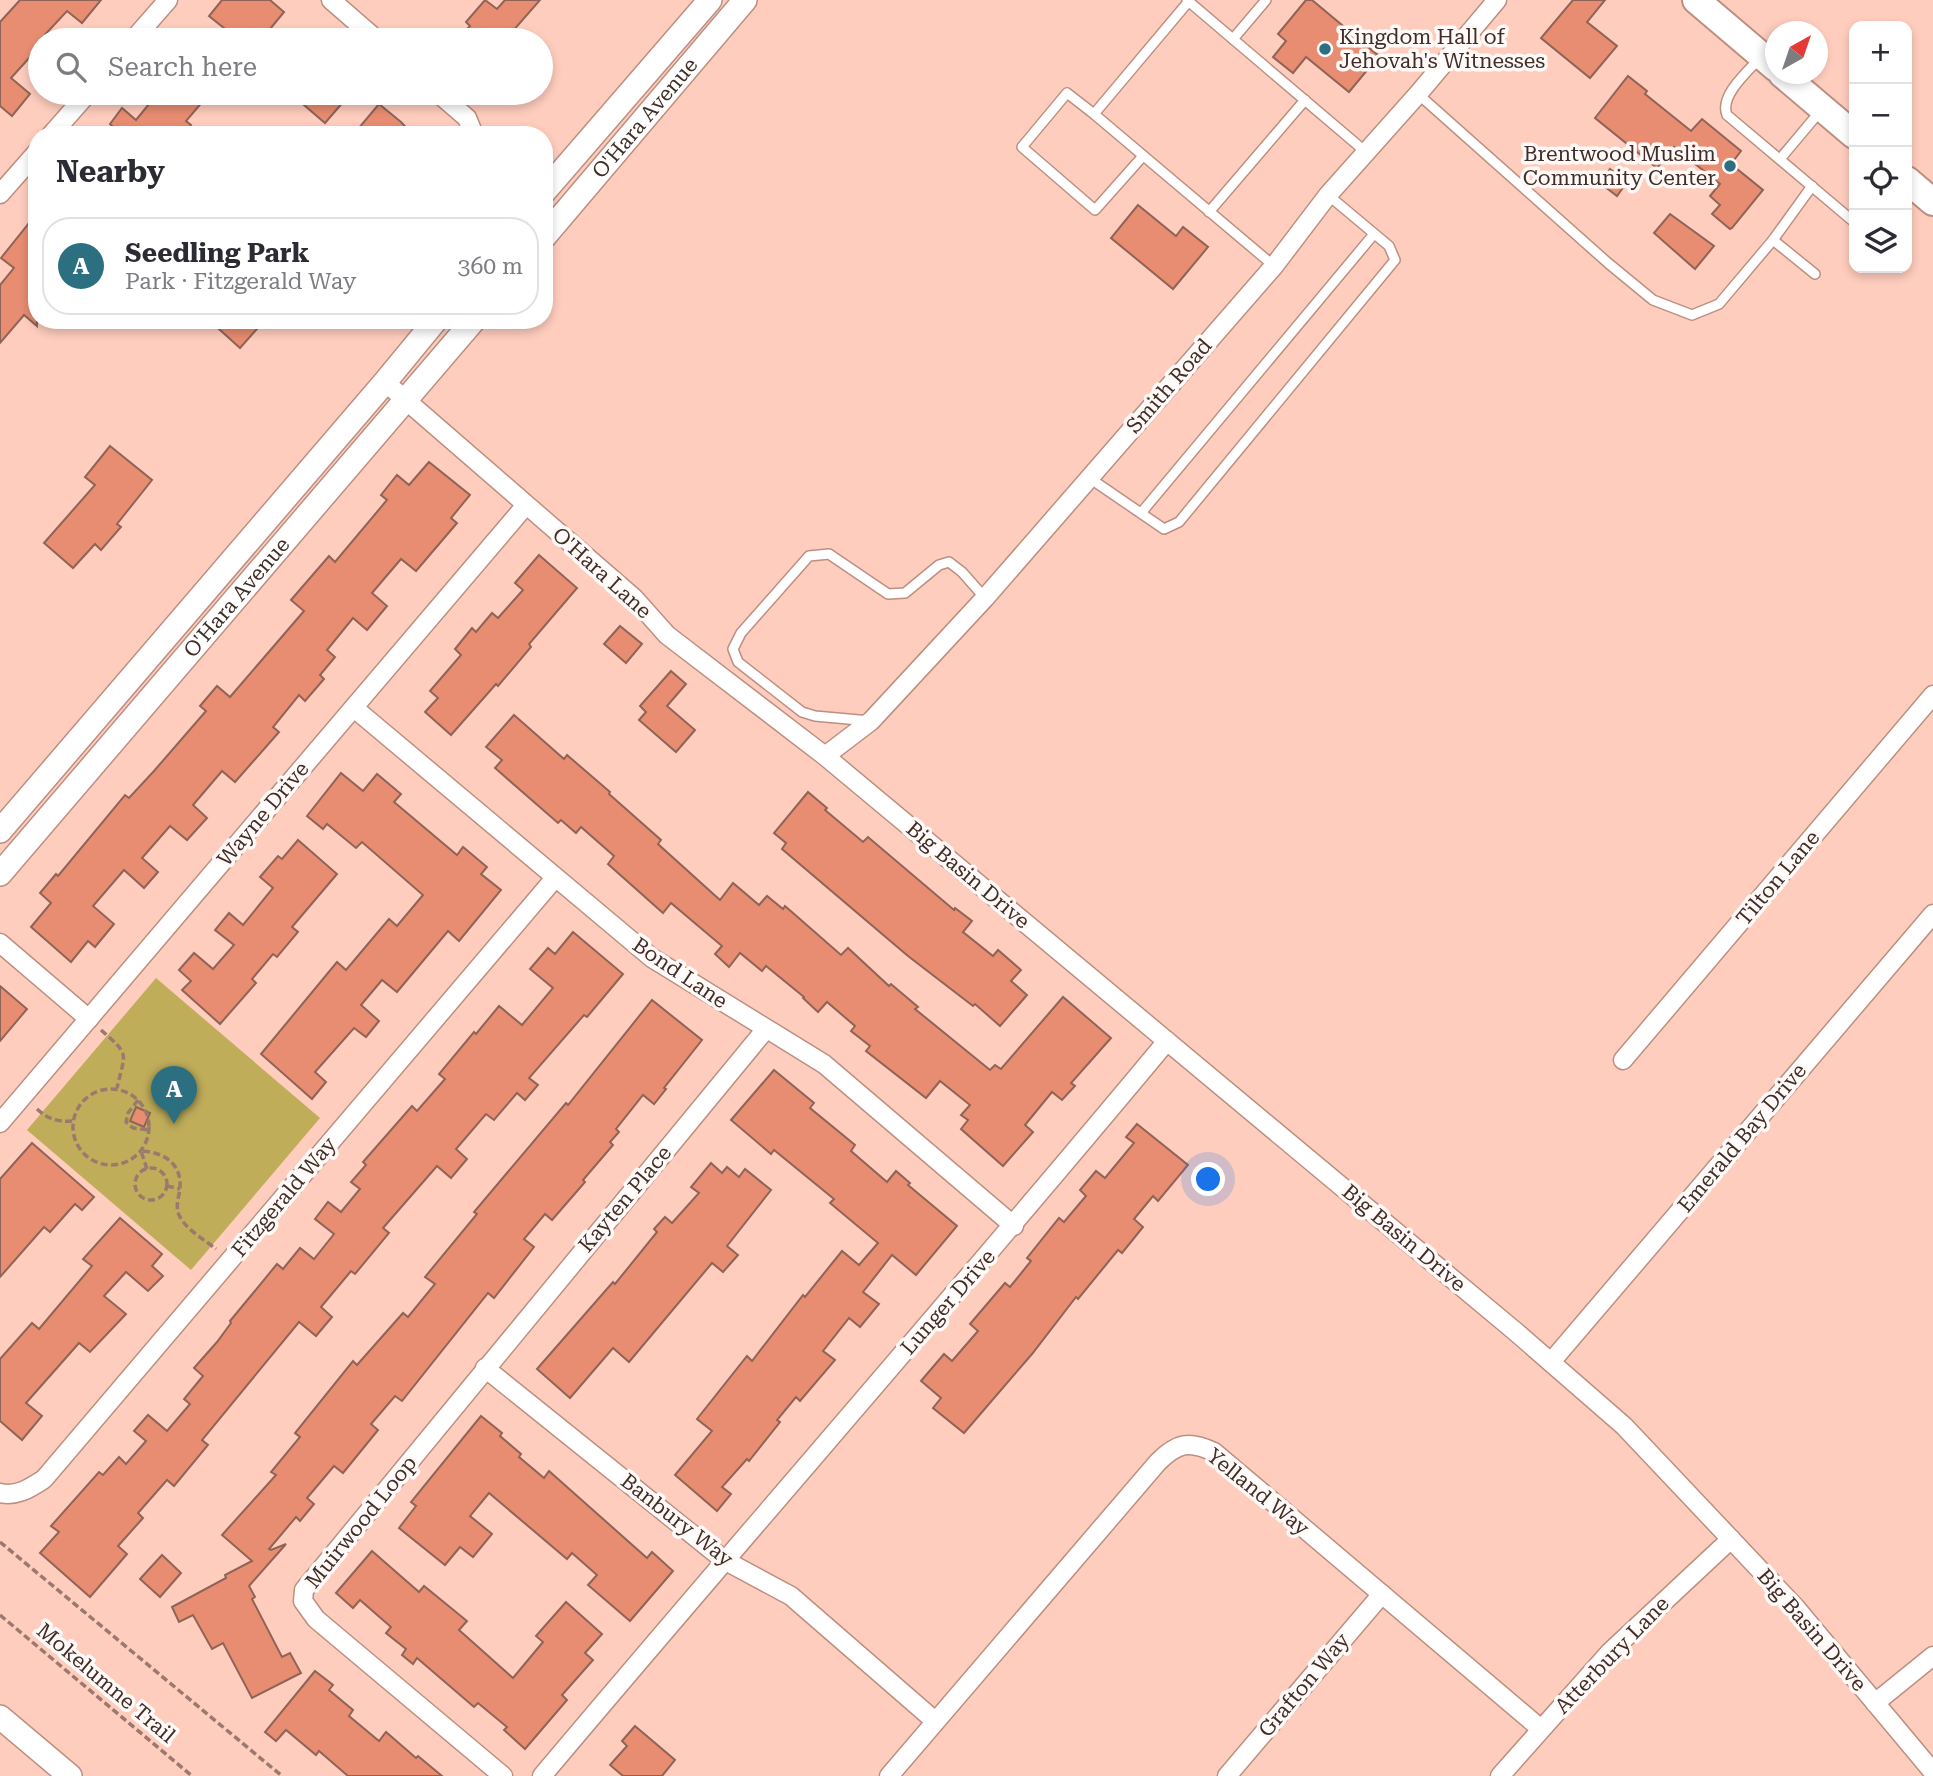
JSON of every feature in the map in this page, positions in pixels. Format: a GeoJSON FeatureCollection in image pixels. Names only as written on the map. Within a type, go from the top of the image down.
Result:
{"type":"FeatureCollection","features":[{"type":"Feature","properties":{"kind":"main road"},"geometry":{"type":"LineString","coordinates":[[1696,0],[1765,59]]}},
{"type":"Feature","properties":{"kind":"main road"},"geometry":{"type":"LineString","coordinates":[[1794,84],[1849,131]]}},
{"type":"Feature","properties":{"kind":"main road"},"geometry":{"type":"LineString","coordinates":[[1912,184],[1933,202]]}},
{"type":"Feature","properties":{"kind":"street"},"geometry":{"type":"LineString","coordinates":[[144,28],[168,0]]}},
{"type":"Feature","properties":{"kind":"street"},"geometry":{"type":"LineString","coordinates":[[331,0],[363,28]]}},
{"type":"Feature","properties":{"kind":"street","name":"O'Hara Avenue"},"geometry":{"type":"LineString","coordinates":[[553,182],[710,0]]}},
{"type":"Feature","properties":{"kind":"street","name":"O'Hara Avenue"},"geometry":{"type":"LineString","coordinates":[[553,226],[745,0]]}},
{"type":"Feature","properties":{"kind":"street","name":"Smith Road"},"geometry":{"type":"LineString","coordinates":[[825,756],[872,721],[985,598],[1274,266],[1328,195],[1497,0]]}},
{"type":"Feature","properties":{"kind":"street"},"geometry":{"type":"LineString","coordinates":[[59,126],[77,105]]}},
{"type":"Feature","properties":{"kind":"street"},"geometry":{"type":"LineString","coordinates":[[452,105],[467,118],[470,126]]}},
{"type":"Feature","properties":{"kind":"street"},"geometry":{"type":"LineString","coordinates":[[1,190],[28,162]]}},
{"type":"Feature","properties":{"kind":"street","name":"O'Hara Avenue"},"geometry":{"type":"LineString","coordinates":[[0,831],[429,329]]}},
{"type":"Feature","properties":{"kind":"street","name":"O'Hara Avenue"},"geometry":{"type":"LineString","coordinates":[[0,874],[466,329]]}},
{"type":"Feature","properties":{"kind":"street","name":"O'Hara Lane"},"geometry":{"type":"LineString","coordinates":[[385,382],[634,598],[667,635],[825,756]]}},
{"type":"Feature","properties":{"kind":"street","name":"Wayne Drive"},"geometry":{"type":"LineString","coordinates":[[0,1123],[526,505]]}},
{"type":"Feature","properties":{"kind":"street","name":"Tilton Lane"},"geometry":{"type":"LineString","coordinates":[[1623,1060],[1933,695]]}},
{"type":"Feature","properties":{"kind":"street","name":"Bond Lane"},"geometry":{"type":"LineString","coordinates":[[354,708],[652,958],[824,1064],[1014,1226]]}},
{"type":"Feature","properties":{"kind":"street","name":"Big Basin Drive"},"geometry":{"type":"LineString","coordinates":[[825,756],[1551,1362],[1624,1426],[1796,1608],[1933,1772]]}},
{"type":"Feature","properties":{"kind":"street","name":"Fitzgerald Way"},"geometry":{"type":"LineString","coordinates":[[0,1493],[10,1496],[44,1479],[555,878]]}},
{"type":"Feature","properties":{"kind":"street","name":"Emerald Bay Drive"},"geometry":{"type":"LineString","coordinates":[[1551,1362],[1933,914]]}},
{"type":"Feature","properties":{"kind":"street"},"geometry":{"type":"LineString","coordinates":[[0,943],[89,1019]]}},
{"type":"Feature","properties":{"kind":"street","name":"Kayten Place"},"geometry":{"type":"LineString","coordinates":[[485,1368],[765,1029]]}},
{"type":"Feature","properties":{"kind":"street","name":"Lunger Drive"},"geometry":{"type":"LineString","coordinates":[[724,1560],[1014,1226],[1167,1041]]}},
{"type":"Feature","properties":{"kind":"street","name":"Banbury Way"},"geometry":{"type":"LineString","coordinates":[[485,1368],[724,1560],[791,1596],[935,1721]]}},
{"type":"Feature","properties":{"kind":"street","name":"Muirwood Loop"},"geometry":{"type":"LineString","coordinates":[[485,1368],[304,1590],[303,1601],[316,1619],[503,1776]]}},
{"type":"Feature","properties":{"kind":"street","name":"Yelland Way"},"geometry":{"type":"LineString","coordinates":[[889,1776],[1158,1462],[1171,1450],[1185,1445],[1199,1445],[1214,1452],[1541,1729]]}},
{"type":"Feature","properties":{"kind":"street","name":"Atterbury Lane"},"geometry":{"type":"LineString","coordinates":[[1500,1776],[1610,1652],[1731,1539]]}},
{"type":"Feature","properties":{"kind":"street"},"geometry":{"type":"LineString","coordinates":[[542,1776],[724,1560]]}},
{"type":"Feature","properties":{"kind":"street","name":"Grafton Way"},"geometry":{"type":"LineString","coordinates":[[1227,1776],[1382,1594]]}},
{"type":"Feature","properties":{"kind":"street"},"geometry":{"type":"LineString","coordinates":[[1875,1703],[1933,1656]]}},
{"type":"Feature","properties":{"kind":"street"},"geometry":{"type":"LineString","coordinates":[[0,1717],[70,1776]]}},
{"type":"Feature","properties":{"kind":"lane"},"geometry":{"type":"LineString","coordinates":[[1233,39],[1266,0]]}},
{"type":"Feature","properties":{"kind":"lane"},"geometry":{"type":"LineString","coordinates":[[1094,114],[1188,1],[1367,153]]}},
{"type":"Feature","properties":{"kind":"lane"},"geometry":{"type":"LineString","coordinates":[[1765,65],[1728,95],[1725,110],[1731,118],[1849,218]]}},
{"type":"Feature","properties":{"kind":"lane"},"geometry":{"type":"LineString","coordinates":[[1143,156],[1095,210],[1022,147],[1067,93],[1094,114],[1274,266]]}},
{"type":"Feature","properties":{"kind":"lane"},"geometry":{"type":"LineString","coordinates":[[1418,94],[1653,300],[1692,315],[1719,304],[1773,240],[1812,186]]}},
{"type":"Feature","properties":{"kind":"lane"},"geometry":{"type":"LineString","coordinates":[[1209,212],[1304,100]]}},
{"type":"Feature","properties":{"kind":"lane"},"geometry":{"type":"LineString","coordinates":[[1780,159],[1823,108]]}},
{"type":"Feature","properties":{"kind":"lane"},"geometry":{"type":"LineString","coordinates":[[1088,477],[1164,529],[1179,522],[1188,512],[1395,260],[1390,246],[1328,195]]}},
{"type":"Feature","properties":{"kind":"lane"},"geometry":{"type":"LineString","coordinates":[[1141,513],[1374,234]]}},
{"type":"Feature","properties":{"kind":"lane"},"geometry":{"type":"LineString","coordinates":[[1773,240],[1815,274]]}},
{"type":"Feature","properties":{"kind":"lane"},"geometry":{"type":"LineString","coordinates":[[872,721],[815,716],[802,712],[738,662],[733,649],[741,633],[809,556],[829,554],[888,594],[905,593],[939,565],[949,562],[962,572],[985,598]]}},
{"type":"Feature","properties":{"kind":"path"},"geometry":{"type":"LineString","coordinates":[[89,1019],[122,1049],[125,1059],[117,1088]]}},
{"type":"Feature","properties":{"kind":"path"},"geometry":{"type":"LineString","coordinates":[[107,1088],[117,1088],[138,1100],[147,1113],[149,1130],[141,1151],[125,1163],[105,1165],[87,1157],[75,1140],[73,1121],[81,1102],[88,1095],[107,1088]]}},
{"type":"Feature","properties":{"kind":"path"},"geometry":{"type":"LineString","coordinates":[[23,1097],[50,1119],[73,1121]]}},
{"type":"Feature","properties":{"kind":"path"},"geometry":{"type":"LineString","coordinates":[[138,1100],[128,1113],[126,1122],[132,1128],[149,1130]]}},
{"type":"Feature","properties":{"kind":"path"},"geometry":{"type":"LineString","coordinates":[[141,1151],[153,1152],[170,1160],[177,1168],[180,1216],[230,1261]]}},
{"type":"Feature","properties":{"kind":"path"},"geometry":{"type":"LineString","coordinates":[[141,1151],[147,1168]]}},
{"type":"Feature","properties":{"kind":"path"},"geometry":{"type":"LineString","coordinates":[[147,1168],[161,1171],[166,1178],[167,1186],[157,1199],[141,1196],[136,1189],[135,1181],[147,1168]]}},
{"type":"Feature","properties":{"kind":"path"},"geometry":{"type":"LineString","coordinates":[[167,1186],[180,1189]]}},
{"type":"Feature","properties":{"kind":"path"},"geometry":{"type":"LineString","coordinates":[[0,1542],[282,1776]]}},
{"type":"Feature","properties":{"kind":"path","name":"Mokelumne Trail"},"geometry":{"type":"LineString","coordinates":[[0,1615],[192,1776]]}},
{"type":"Feature","properties":{"kind":"shaded area"},"geometry":{"type":"Polygon","coordinates":[[[156,978],[320,1118],[191,1270],[27,1130],[156,978]]]}},
{"type":"Feature","properties":{"kind":"building"},"geometry":{"type":"Polygon","coordinates":[[[20,0],[101,0],[82,23],[67,11],[51,28],[28,28],[28,59],[11,78],[28,92],[28,96],[12,116],[0,106],[0,22],[20,0]]]}},
{"type":"Feature","properties":{"kind":"building"},"geometry":{"type":"Polygon","coordinates":[[[222,0],[270,0],[284,12],[271,28],[224,28],[209,16],[222,0]]]}},
{"type":"Feature","properties":{"kind":"building"},"geometry":{"type":"Polygon","coordinates":[[[485,0],[497,9],[505,0],[540,0],[516,28],[468,28],[470,26],[466,22],[485,0]]]}},
{"type":"Feature","properties":{"kind":"building","name":"Kingdom Hall of Jehovah's Witnesses"},"geometry":{"type":"Polygon","coordinates":[[[1306,0],[1312,0],[1379,56],[1349,92],[1306,57],[1293,73],[1273,57],[1286,41],[1278,34],[1306,0]]]}},
{"type":"Feature","properties":{"kind":"building"},"geometry":{"type":"Polygon","coordinates":[[[1573,0],[1605,0],[1587,22],[1617,46],[1590,78],[1541,38],[1573,0]]]}},
{"type":"Feature","properties":{"kind":"building"},"geometry":{"type":"Polygon","coordinates":[[[1628,76],[1647,91],[1645,94],[1691,131],[1702,119],[1741,151],[1731,164],[1763,190],[1732,228],[1712,214],[1720,205],[1710,196],[1720,184],[1674,147],[1657,168],[1595,118],[1628,76]]]}},
{"type":"Feature","properties":{"kind":"building"},"geometry":{"type":"Polygon","coordinates":[[[148,105],[200,105],[186,121],[190,126],[110,124],[122,108],[136,120],[148,105]]]}},
{"type":"Feature","properties":{"kind":"building"},"geometry":{"type":"Polygon","coordinates":[[[304,105],[341,105],[325,123],[304,105]]]}},
{"type":"Feature","properties":{"kind":"building"},"geometry":{"type":"Polygon","coordinates":[[[380,105],[405,126],[361,126],[380,105]]]}},
{"type":"Feature","properties":{"kind":"building"},"geometry":{"type":"Polygon","coordinates":[[[1610,169],[1627,182],[1617,196],[1600,183],[1610,169]]]}},
{"type":"Feature","properties":{"kind":"building"},"geometry":{"type":"Polygon","coordinates":[[[1138,205],[1176,236],[1183,227],[1208,247],[1173,289],[1111,238],[1138,205]]]}},
{"type":"Feature","properties":{"kind":"building"},"geometry":{"type":"Polygon","coordinates":[[[1670,214],[1714,246],[1695,269],[1654,233],[1670,214]]]}},
{"type":"Feature","properties":{"kind":"building"},"geometry":{"type":"Polygon","coordinates":[[[28,224],[28,318],[24,315],[0,343],[0,285],[14,268],[1,258],[28,224]]]}},
{"type":"Feature","properties":{"kind":"building"},"geometry":{"type":"Polygon","coordinates":[[[219,329],[257,329],[240,348],[219,329]]]}},
{"type":"Feature","properties":{"kind":"building"},"geometry":{"type":"Polygon","coordinates":[[[110,446],[152,480],[117,524],[121,527],[101,550],[95,544],[73,568],[44,543],[95,485],[85,477],[110,446]]]}},
{"type":"Feature","properties":{"kind":"building"},"geometry":{"type":"Polygon","coordinates":[[[429,462],[470,495],[451,518],[457,523],[416,571],[401,559],[372,593],[387,606],[367,630],[353,618],[327,650],[335,657],[320,675],[324,679],[305,701],[299,695],[273,727],[279,732],[235,782],[222,771],[193,805],[207,818],[187,840],[170,826],[142,858],[158,872],[144,888],[124,870],[93,906],[114,924],[95,947],[88,941],[71,962],[31,927],[51,903],[40,893],[56,874],[58,876],[125,795],[129,798],[206,711],[200,706],[217,686],[230,697],[304,611],[291,600],[329,556],[335,562],[387,500],[381,495],[397,475],[409,485],[429,462]]]}},
{"type":"Feature","properties":{"kind":"building"},"geometry":{"type":"Polygon","coordinates":[[[539,555],[577,588],[529,644],[531,647],[498,686],[496,684],[451,735],[425,712],[438,698],[430,691],[461,655],[455,649],[472,628],[476,632],[492,613],[498,618],[523,590],[515,583],[539,555]]]}},
{"type":"Feature","properties":{"kind":"building"},"geometry":{"type":"Polygon","coordinates":[[[620,626],[642,644],[626,663],[604,644],[620,626]]]}},
{"type":"Feature","properties":{"kind":"building"},"geometry":{"type":"Polygon","coordinates":[[[671,671],[686,684],[667,706],[695,730],[676,752],[639,720],[646,712],[640,706],[671,671]]]}},
{"type":"Feature","properties":{"kind":"building"},"geometry":{"type":"Polygon","coordinates":[[[514,715],[564,759],[567,755],[610,792],[609,794],[661,840],[658,844],[720,900],[733,883],[759,905],[767,896],[783,909],[785,906],[841,955],[848,948],[889,986],[891,984],[918,1007],[915,1009],[990,1070],[995,1065],[1001,1069],[1063,997],[1111,1038],[1071,1083],[1075,1086],[1062,1100],[1052,1092],[1025,1125],[1033,1132],[1003,1166],[961,1129],[968,1120],[961,1115],[970,1105],[940,1081],[926,1098],[866,1051],[870,1046],[851,1031],[855,1026],[827,1002],[818,1012],[766,966],[762,971],[740,953],[729,967],[715,954],[722,946],[671,903],[663,913],[608,864],[614,856],[581,827],[576,833],[561,820],[558,823],[495,768],[502,760],[486,747],[514,715]]]}},
{"type":"Feature","properties":{"kind":"building"},"geometry":{"type":"Polygon","coordinates":[[[341,773],[363,791],[377,774],[401,794],[394,802],[457,855],[463,847],[487,867],[481,874],[501,890],[459,941],[448,931],[397,992],[382,980],[361,1005],[379,1021],[366,1037],[354,1028],[315,1072],[326,1082],[312,1099],[261,1054],[337,962],[346,970],[389,919],[397,926],[423,895],[362,842],[356,848],[327,824],[323,829],[307,816],[341,773]]]}},
{"type":"Feature","properties":{"kind":"building"},"geometry":{"type":"Polygon","coordinates":[[[808,792],[863,842],[868,837],[954,910],[955,908],[972,921],[963,932],[993,956],[998,950],[1021,970],[1011,981],[1027,995],[1000,1026],[975,1004],[973,1006],[908,956],[782,849],[786,843],[774,833],[808,792]]]}},
{"type":"Feature","properties":{"kind":"building"},"geometry":{"type":"Polygon","coordinates":[[[298,840],[337,874],[292,927],[298,932],[277,957],[273,954],[252,979],[256,983],[220,1024],[182,990],[191,981],[179,970],[194,953],[213,969],[234,945],[215,930],[229,913],[243,925],[273,888],[260,877],[278,856],[282,859],[298,840]]]}},
{"type":"Feature","properties":{"kind":"building"},"geometry":{"type":"Polygon","coordinates":[[[573,932],[623,974],[587,1017],[584,1015],[529,1078],[538,1085],[525,1100],[517,1093],[494,1120],[486,1114],[456,1149],[467,1159],[451,1178],[437,1166],[383,1228],[389,1233],[355,1274],[351,1271],[321,1307],[332,1317],[316,1336],[299,1322],[202,1440],[208,1445],[174,1486],[167,1480],[138,1513],[143,1518],[118,1546],[127,1554],[90,1597],[40,1553],[59,1532],[51,1526],[99,1472],[103,1475],[119,1457],[126,1464],[146,1441],[134,1431],[148,1415],[167,1431],[190,1404],[184,1399],[203,1376],[194,1368],[217,1342],[230,1321],[277,1264],[283,1269],[300,1248],[314,1259],[334,1234],[315,1219],[328,1202],[341,1212],[360,1189],[351,1182],[366,1165],[363,1162],[412,1106],[417,1111],[445,1079],[439,1074],[499,1006],[522,1025],[553,988],[530,969],[548,948],[555,954],[573,932]]]}},
{"type":"Feature","properties":{"kind":"building"},"geometry":{"type":"Polygon","coordinates":[[[0,986],[27,1009],[0,1041],[0,986]]]}},
{"type":"Feature","properties":{"kind":"building"},"geometry":{"type":"Polygon","coordinates":[[[652,1000],[702,1040],[654,1104],[643,1095],[616,1129],[619,1132],[610,1142],[613,1145],[583,1180],[585,1182],[552,1220],[545,1214],[524,1239],[534,1247],[494,1298],[488,1293],[402,1401],[395,1396],[371,1424],[378,1430],[343,1473],[334,1466],[307,1498],[314,1504],[300,1521],[296,1517],[269,1549],[286,1544],[249,1586],[255,1597],[252,1599],[282,1657],[290,1653],[301,1673],[252,1698],[223,1643],[212,1649],[193,1615],[179,1622],[172,1607],[252,1561],[222,1535],[276,1475],[271,1472],[300,1437],[295,1433],[353,1361],[357,1365],[403,1313],[408,1317],[435,1284],[425,1277],[477,1214],[474,1212],[566,1103],[568,1105],[652,1000]]]}},
{"type":"Feature","properties":{"kind":"building"},"geometry":{"type":"Polygon","coordinates":[[[774,1070],[814,1103],[810,1108],[855,1145],[851,1151],[887,1182],[896,1171],[910,1183],[908,1185],[957,1226],[916,1275],[892,1255],[863,1292],[879,1304],[860,1327],[849,1318],[823,1351],[835,1360],[800,1401],[796,1397],[749,1461],[747,1459],[722,1487],[731,1494],[717,1511],[675,1475],[712,1431],[697,1419],[747,1356],[752,1361],[803,1295],[805,1297],[842,1251],[859,1265],[878,1243],[830,1203],[834,1199],[774,1150],[771,1154],[731,1120],[774,1070]]]}},
{"type":"Feature","properties":{"kind":"building"},"geometry":{"type":"Polygon","coordinates":[[[136,1107],[150,1113],[144,1127],[130,1121],[136,1107]]]}},
{"type":"Feature","properties":{"kind":"building"},"geometry":{"type":"Polygon","coordinates":[[[1137,1124],[1188,1165],[1158,1201],[1153,1196],[1134,1219],[1143,1227],[1122,1253],[1118,1250],[1078,1299],[1076,1297],[1032,1354],[964,1433],[933,1408],[941,1398],[921,1381],[944,1354],[952,1361],[978,1331],[970,1324],[1005,1283],[1010,1287],[1031,1261],[1027,1258],[1059,1218],[1064,1222],[1086,1196],[1080,1190],[1096,1171],[1105,1178],[1134,1143],[1126,1137],[1137,1124]]]}},
{"type":"Feature","properties":{"kind":"building"},"geometry":{"type":"Polygon","coordinates":[[[32,1143],[94,1197],[82,1210],[75,1204],[50,1232],[44,1227],[0,1277],[0,1179],[32,1143]]]}},
{"type":"Feature","properties":{"kind":"building"},"geometry":{"type":"Polygon","coordinates":[[[711,1163],[722,1173],[727,1167],[739,1177],[745,1169],[771,1190],[727,1246],[738,1255],[723,1272],[712,1263],[629,1362],[613,1348],[570,1398],[537,1369],[613,1282],[615,1284],[657,1232],[654,1229],[665,1217],[672,1223],[699,1193],[691,1187],[711,1163]]]}},
{"type":"Feature","properties":{"kind":"building"},"geometry":{"type":"Polygon","coordinates":[[[120,1218],[162,1254],[152,1266],[163,1276],[148,1291],[126,1272],[104,1296],[126,1314],[90,1352],[79,1343],[26,1403],[42,1416],[22,1440],[0,1421],[0,1359],[32,1323],[39,1329],[92,1266],[83,1259],[120,1218]]]}},
{"type":"Feature","properties":{"kind":"building"},"geometry":{"type":"Polygon","coordinates":[[[481,1416],[502,1433],[500,1436],[521,1454],[519,1457],[544,1478],[549,1471],[647,1558],[652,1552],[673,1571],[630,1621],[588,1585],[597,1575],[572,1553],[567,1559],[489,1493],[470,1516],[492,1534],[473,1557],[460,1547],[445,1565],[399,1528],[416,1506],[411,1502],[481,1416]]]}},
{"type":"Feature","properties":{"kind":"building"},"geometry":{"type":"Polygon","coordinates":[[[372,1551],[419,1592],[424,1586],[467,1621],[459,1630],[513,1678],[543,1642],[536,1636],[566,1602],[602,1634],[585,1653],[593,1660],[562,1695],[567,1700],[525,1749],[504,1730],[507,1727],[478,1703],[474,1707],[417,1658],[413,1664],[402,1655],[406,1649],[386,1633],[391,1627],[360,1600],[353,1608],[336,1593],[372,1551]]]}},
{"type":"Feature","properties":{"kind":"building"},"geometry":{"type":"Polygon","coordinates":[[[162,1555],[181,1573],[160,1597],[140,1579],[162,1555]]]}},
{"type":"Feature","properties":{"kind":"building"},"geometry":{"type":"Polygon","coordinates":[[[315,1671],[333,1685],[329,1690],[353,1710],[349,1716],[379,1741],[386,1732],[442,1776],[348,1776],[319,1751],[316,1755],[286,1730],[276,1741],[265,1732],[315,1671]]]}},
{"type":"Feature","properties":{"kind":"building"},"geometry":{"type":"Polygon","coordinates":[[[635,1726],[675,1760],[662,1776],[623,1776],[610,1765],[627,1746],[622,1741],[635,1726]]]}},
{"type":"Feature","properties":{"kind":"place","name":"Kingdom Hall of Jehovah's Witnesses"},"geometry":{"type":"Point","coordinates":[1325,49]}},
{"type":"Feature","properties":{"kind":"place","name":"Brentwood Muslim Community Center"},"geometry":{"type":"Point","coordinates":[1730,166]}},
{"type":"Feature","properties":{"kind":"place","name":"Seedling Park"},"geometry":{"type":"Point","coordinates":[174,1124]}}]}
